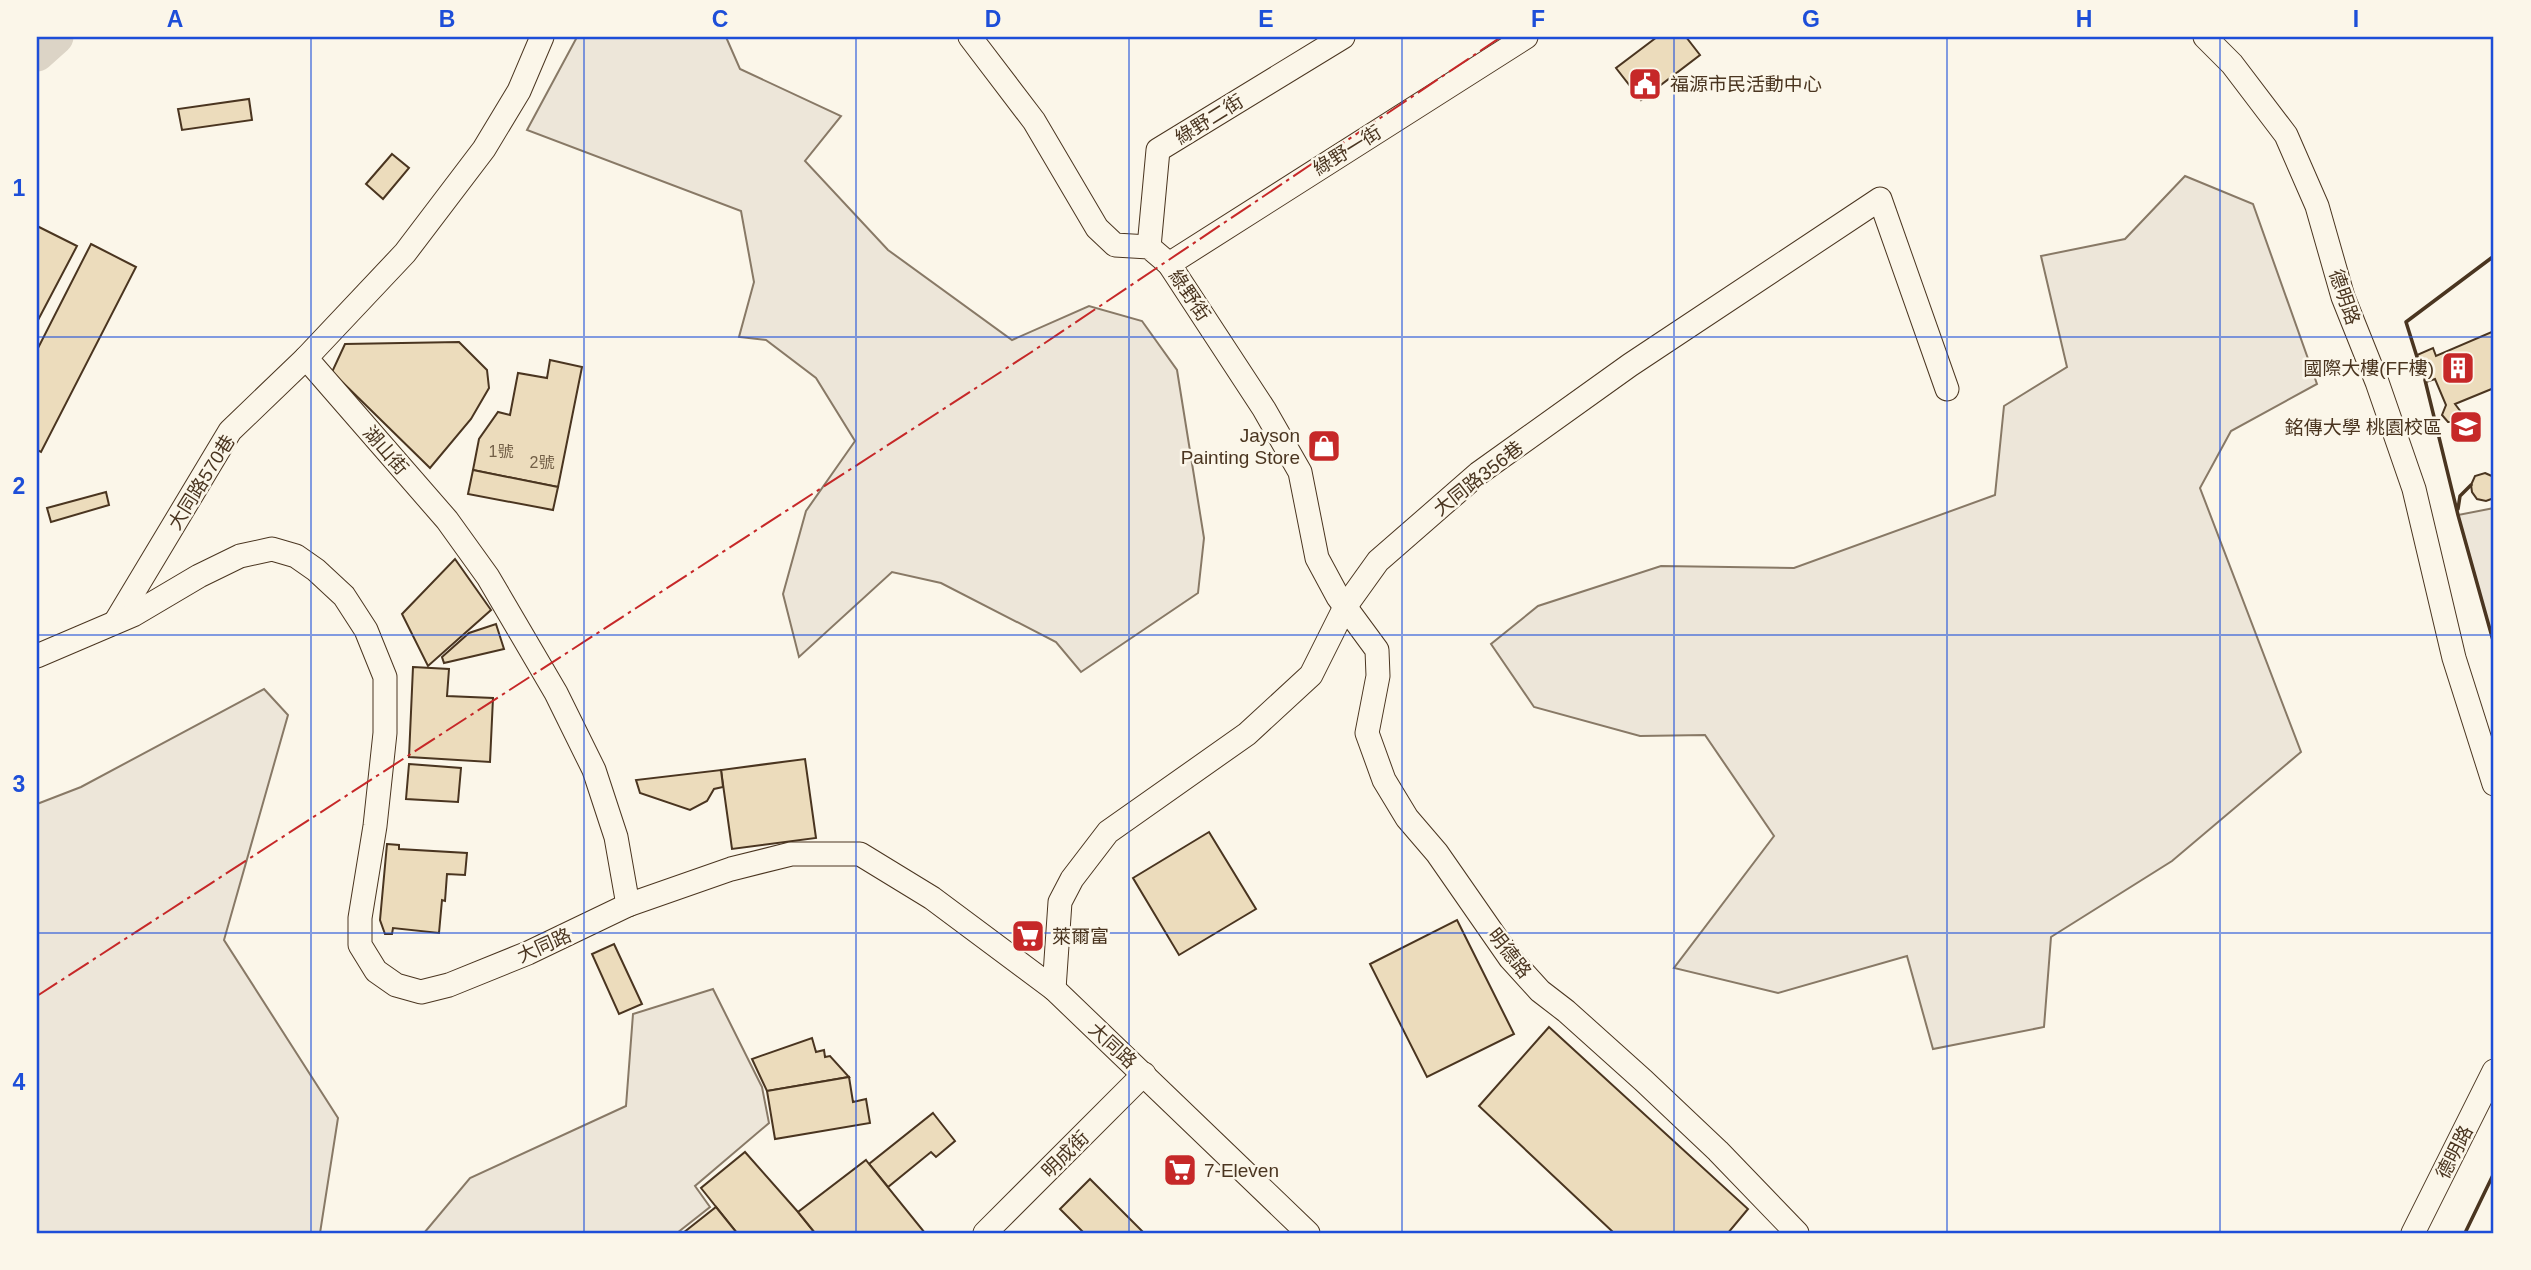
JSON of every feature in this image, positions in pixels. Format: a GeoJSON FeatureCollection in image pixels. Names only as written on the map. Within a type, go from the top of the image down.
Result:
{"type":"FeatureCollection","features":[{"type":"Feature","properties":{"kind":"street"},"geometry":{"type":"LineString","coordinates":[[306,358],[405,253],[484,149],[519,91],[542,37]]}},
{"type":"Feature","properties":{"kind":"street"},"geometry":{"type":"LineString","coordinates":[[970,37],[1034,121],[1097,228],[1115,244],[1149,247]]}},
{"type":"Feature","properties":{"kind":"street","name":"綠野二街"},"geometry":{"type":"LineString","coordinates":[[1149,247],[1158,150],[1343,37]]}},
{"type":"Feature","properties":{"kind":"street","name":"綠野一街"},"geometry":{"type":"LineString","coordinates":[[1169,264],[1526,37]]}},
{"type":"Feature","properties":{"kind":"street","name":"德明路"},"geometry":{"type":"LineString","coordinates":[[2205,37],[2232,64],[2286,135],[2317,206],[2343,298],[2377,382],[2414,489],[2454,658],[2494,784]]}},
{"type":"Feature","properties":{"kind":"street","name":"大同路356巷"},"geometry":{"type":"LineString","coordinates":[[1054,989],[1060,902],[1072,879],[1108,832],[1247,734],[1311,675],[1345,607],[1378,561],[1479,473],[1630,365],[1880,199],[1947,389]]}},
{"type":"Feature","properties":{"kind":"street","name":"綠野街"},"geometry":{"type":"LineString","coordinates":[[1149,247],[1169,264],[1265,409],[1300,472],[1317,558],[1345,607]]}},
{"type":"Feature","properties":{"kind":"street","name":"大同路570巷"},"geometry":{"type":"LineString","coordinates":[[116,621],[230,431],[306,358]]}},
{"type":"Feature","properties":{"kind":"street","name":"湖山街"},"geometry":{"type":"LineString","coordinates":[[306,358],[447,520],[502,600],[556,693],[594,770],[616,837],[628,905]]}},
{"type":"Feature","properties":{"kind":"street","name":"大同路"},"geometry":{"type":"LineString","coordinates":[[37,656],[152,605],[199,576],[240,556],[272,549],[296,555],[317,570],[344,596],[366,631],[385,677],[386,733],[360,918],[360,946],[376,971],[396,985],[421,992],[449,985],[528,953],[628,905],[731,869],[791,853],[860,854],[932,898],[1054,989],[1307,1233]]}},
{"type":"Feature","properties":{"kind":"street","name":"明德路"},"geometry":{"type":"LineString","coordinates":[[1345,607],[1377,650],[1378,676],[1367,733],[1384,780],[1407,818],[1437,853],[1510,958],[1540,990],[1566,1010],[1672,1107],[1797,1233]]}},
{"type":"Feature","properties":{"kind":"street","name":"德明路"},"geometry":{"type":"LineString","coordinates":[[2413,1233],[2494,1070]]}},
{"type":"Feature","properties":{"kind":"street","name":"明成街"},"geometry":{"type":"LineString","coordinates":[[985,1233],[1144,1074]]}},
{"type":"Feature","properties":{"kind":"shaded area"},"geometry":{"type":"Polygon","coordinates":[[[577,37],[726,37],[740,69],[841,116],[805,161],[888,250],[1012,340],[1089,306],[1142,321],[1177,370],[1204,538],[1198,593],[1081,672],[1056,642],[941,583],[892,572],[799,657],[783,594],[806,511],[855,441],[816,378],[766,340],[739,337],[754,282],[741,211],[527,130],[577,37]]]}},
{"type":"Feature","properties":{"kind":"shaded area"},"geometry":{"type":"Polygon","coordinates":[[[2185,176],[2253,204],[2317,384],[2231,431],[2200,488],[2301,752],[2172,861],[2051,937],[2044,1027],[1933,1049],[1907,956],[1778,993],[1674,968],[1774,836],[1705,735],[1640,736],[1534,707],[1491,644],[1538,606],[1661,566],[1794,568],[1995,495],[2004,406],[2067,367],[2041,256],[2125,239],[2185,176]]]}},
{"type":"Feature","properties":{"kind":"shaded area"},"geometry":{"type":"Polygon","coordinates":[[[2494,508],[2494,644],[2458,515],[2494,508]]]}},
{"type":"Feature","properties":{"kind":"shaded area"},"geometry":{"type":"Polygon","coordinates":[[[264,689],[288,715],[224,940],[338,1118],[320,1233],[37,1233],[37,804],[81,787],[264,689]]]}},
{"type":"Feature","properties":{"kind":"shaded area"},"geometry":{"type":"Polygon","coordinates":[[[713,989],[762,1087],[769,1123],[695,1186],[710,1207],[677,1233],[424,1233],[470,1178],[626,1106],[633,1014],[713,989]]]}},
{"type":"Feature","properties":{"kind":"building","name":"福源市民活動中心"},"geometry":{"type":"Polygon","coordinates":[[[1657,37],[1686,37],[1700,55],[1641,100],[1616,68],[1657,37]]]}},
{"type":"Feature","properties":{"kind":"building"},"geometry":{"type":"Polygon","coordinates":[[[249,99],[252,120],[182,130],[178,109],[249,99]]]}},
{"type":"Feature","properties":{"kind":"building"},"geometry":{"type":"Polygon","coordinates":[[[392,154],[409,168],[383,199],[366,184],[392,154]]]}},
{"type":"Feature","properties":{"kind":"building"},"geometry":{"type":"Polygon","coordinates":[[[37,226],[77,246],[37,322],[37,226]]]}},
{"type":"Feature","properties":{"kind":"building"},"geometry":{"type":"Polygon","coordinates":[[[91,244],[136,267],[41,452],[37,450],[37,350],[91,244]]]}},
{"type":"Feature","properties":{"kind":"building","name":"國際大樓(FF樓)"},"geometry":{"type":"Polygon","coordinates":[[[2494,331],[2494,388],[2455,404],[2461,412],[2460,418],[2457,422],[2448,422],[2442,415],[2446,405],[2435,379],[2426,382],[2417,355],[2433,348],[2436,356],[2494,331]]]}},
{"type":"Feature","properties":{"kind":"building"},"geometry":{"type":"Polygon","coordinates":[[[459,342],[487,370],[489,388],[471,419],[430,468],[332,372],[345,344],[459,342]]]}},
{"type":"Feature","properties":{"kind":"building"},"geometry":{"type":"Polygon","coordinates":[[[550,360],[582,367],[558,487],[473,470],[479,439],[498,412],[510,415],[518,373],[547,378],[550,360]]]}},
{"type":"Feature","properties":{"kind":"building"},"geometry":{"type":"Polygon","coordinates":[[[473,470],[558,487],[553,510],[468,494],[473,470]]]}},
{"type":"Feature","properties":{"kind":"building"},"geometry":{"type":"Polygon","coordinates":[[[2485,473],[2494,477],[2494,498],[2486,501],[2477,499],[2471,485],[2475,476],[2485,473]]]}},
{"type":"Feature","properties":{"kind":"building"},"geometry":{"type":"Polygon","coordinates":[[[106,492],[109,505],[51,522],[47,508],[106,492]]]}},
{"type":"Feature","properties":{"kind":"building"},"geometry":{"type":"Polygon","coordinates":[[[455,559],[491,610],[428,666],[402,614],[455,559]]]}},
{"type":"Feature","properties":{"kind":"building"},"geometry":{"type":"Polygon","coordinates":[[[496,624],[504,649],[444,663],[442,657],[469,633],[496,624]]]}},
{"type":"Feature","properties":{"kind":"building"},"geometry":{"type":"Polygon","coordinates":[[[413,667],[449,669],[447,696],[493,698],[490,762],[409,757],[413,667]]]}},
{"type":"Feature","properties":{"kind":"building"},"geometry":{"type":"Polygon","coordinates":[[[805,759],[816,838],[732,849],[721,770],[805,759]]]}},
{"type":"Feature","properties":{"kind":"building"},"geometry":{"type":"Polygon","coordinates":[[[409,764],[461,768],[458,802],[406,799],[409,764]]]}},
{"type":"Feature","properties":{"kind":"building"},"geometry":{"type":"Polygon","coordinates":[[[721,770],[723,787],[714,789],[707,801],[690,810],[640,793],[636,780],[721,770]]]}},
{"type":"Feature","properties":{"kind":"building"},"geometry":{"type":"Polygon","coordinates":[[[1209,832],[1256,909],[1179,955],[1133,878],[1209,832]]]}},
{"type":"Feature","properties":{"kind":"building"},"geometry":{"type":"Polygon","coordinates":[[[387,844],[399,845],[399,849],[467,853],[465,875],[447,874],[439,933],[393,928],[392,934],[385,934],[380,920],[387,844]]]}},
{"type":"Feature","properties":{"kind":"building"},"geometry":{"type":"Polygon","coordinates":[[[1457,920],[1514,1034],[1427,1077],[1370,964],[1457,920]]]}},
{"type":"Feature","properties":{"kind":"building"},"geometry":{"type":"Polygon","coordinates":[[[614,944],[642,1004],[619,1014],[592,954],[614,944]]]}},
{"type":"Feature","properties":{"kind":"building"},"geometry":{"type":"Polygon","coordinates":[[[1549,1027],[1748,1209],[1728,1233],[1614,1233],[1479,1106],[1549,1027]]]}},
{"type":"Feature","properties":{"kind":"building"},"geometry":{"type":"Polygon","coordinates":[[[812,1038],[816,1052],[824,1050],[825,1057],[830,1056],[849,1077],[767,1091],[752,1059],[812,1038]]]}},
{"type":"Feature","properties":{"kind":"building"},"geometry":{"type":"Polygon","coordinates":[[[849,1077],[853,1102],[866,1099],[870,1123],[775,1139],[767,1091],[849,1077]]]}},
{"type":"Feature","properties":{"kind":"building"},"geometry":{"type":"Polygon","coordinates":[[[933,1113],[955,1141],[936,1157],[931,1152],[888,1187],[869,1164],[933,1113]]]}},
{"type":"Feature","properties":{"kind":"building"},"geometry":{"type":"Polygon","coordinates":[[[745,1152],[815,1233],[737,1233],[701,1188],[745,1152]]]}},
{"type":"Feature","properties":{"kind":"building"},"geometry":{"type":"Polygon","coordinates":[[[866,1160],[925,1233],[815,1233],[798,1212],[866,1160]]]}},
{"type":"Feature","properties":{"kind":"building"},"geometry":{"type":"Polygon","coordinates":[[[1090,1179],[1144,1233],[1084,1233],[1060,1209],[1090,1179]]]}},
{"type":"Feature","properties":{"kind":"building"},"geometry":{"type":"Polygon","coordinates":[[[716,1207],[737,1233],[683,1233],[716,1207]]]}},
{"type":"Feature","properties":{"kind":"waterway"},"geometry":{"type":"LineString","coordinates":[[37,54],[56,37]]}},
{"type":"Feature","properties":{"kind":"wall"},"geometry":{"type":"LineString","coordinates":[[2417,357],[2406,322],[2494,256]]}},
{"type":"Feature","properties":{"kind":"wall"},"geometry":{"type":"LineString","coordinates":[[2425,380],[2458,515],[2494,644]]}},
{"type":"Feature","properties":{"kind":"wall"},"geometry":{"type":"LineString","coordinates":[[2458,509],[2460,496],[2471,485]]}},
{"type":"Feature","properties":{"kind":"wall"},"geometry":{"type":"LineString","coordinates":[[2465,1233],[2494,1173]]}},
{"type":"Feature","properties":{"kind":"power"},"geometry":{"type":"LineString","coordinates":[[37,996],[1030,353],[1501,37]]}},
{"type":"Feature","properties":{"kind":"place","name":"福源市民活動中心"},"geometry":{"type":"Point","coordinates":[1645,84]}},
{"type":"Feature","properties":{"kind":"place","name":"國際大樓(FF樓)"},"geometry":{"type":"Point","coordinates":[2458,368]}},
{"type":"Feature","properties":{"kind":"place","name":"銘傳大學 桃園校區"},"geometry":{"type":"Point","coordinates":[2466,427]}},
{"type":"Feature","properties":{"kind":"place","name":"Jayson Painting Store"},"geometry":{"type":"Point","coordinates":[1324,446]}},
{"type":"Feature","properties":{"kind":"place","name":"萊爾富"},"geometry":{"type":"Point","coordinates":[1028,936]}},
{"type":"Feature","properties":{"kind":"place","name":"7-Eleven"},"geometry":{"type":"Point","coordinates":[1180,1170]}}]}
